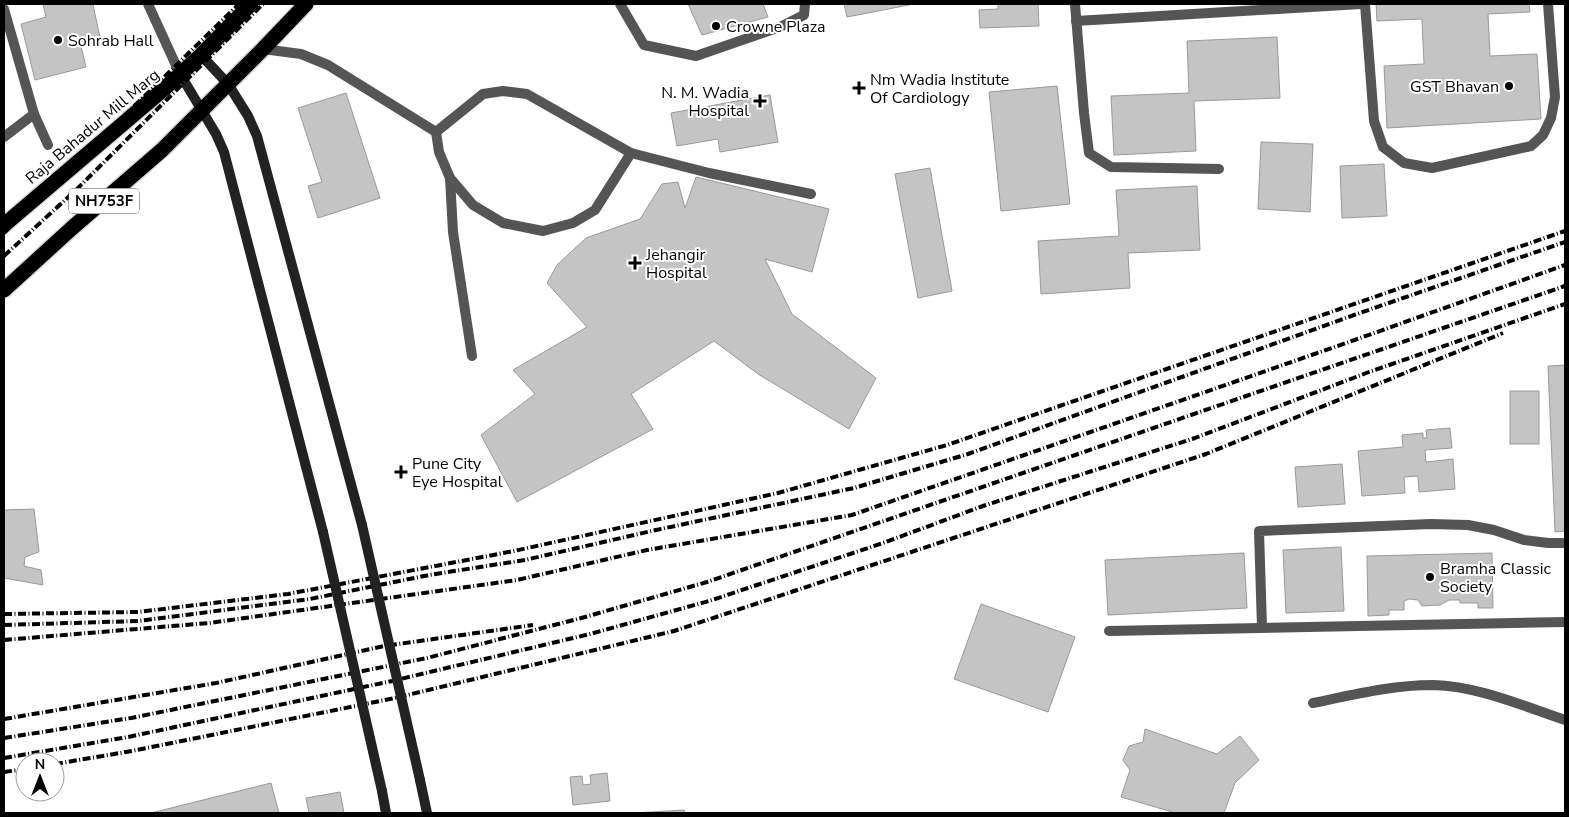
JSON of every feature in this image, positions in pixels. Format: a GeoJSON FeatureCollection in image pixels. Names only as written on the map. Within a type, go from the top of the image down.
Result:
{"type":"FeatureCollection","features":[{"type":"Feature","properties":{"kind":"highway","name":"NH753F"},"geometry":{"type":"LineString","coordinates":[[180,74],[251,4]]}},
{"type":"Feature","properties":{"kind":"highway","name":"NH753F"},"geometry":{"type":"LineString","coordinates":[[4,290],[162,150],[306,4]]}},
{"type":"Feature","properties":{"kind":"highway","name":"Raja Bahadur Mill Marg"},"geometry":{"type":"LineString","coordinates":[[6,221],[133,116],[180,74]]}},
{"type":"Feature","properties":{"kind":"main road"},"geometry":{"type":"LineString","coordinates":[[201,55],[228,84],[248,116],[257,136],[362,525],[427,813]]}},
{"type":"Feature","properties":{"kind":"main road"},"geometry":{"type":"LineString","coordinates":[[180,74],[224,152],[323,532],[386,813]]}},
{"type":"Feature","properties":{"kind":"street"},"geometry":{"type":"LineString","coordinates":[[148,4],[180,74]]}},
{"type":"Feature","properties":{"kind":"street"},"geometry":{"type":"LineString","coordinates":[[620,4],[644,45],[696,56],[780,27],[804,15],[805,4]]}},
{"type":"Feature","properties":{"kind":"street"},"geometry":{"type":"LineString","coordinates":[[1075,4],[1084,113],[1090,153],[1111,167],[1219,169]]}},
{"type":"Feature","properties":{"kind":"street"},"geometry":{"type":"LineString","coordinates":[[1076,21],[1361,4]]}},
{"type":"Feature","properties":{"kind":"street"},"geometry":{"type":"LineString","coordinates":[[1365,4],[1374,122],[1383,147],[1404,163],[1432,168],[1532,146],[1543,135],[1551,118],[1555,97],[1548,4]]}},
{"type":"Feature","properties":{"kind":"street"},"geometry":{"type":"LineString","coordinates":[[4,9],[34,114],[48,146]]}},
{"type":"Feature","properties":{"kind":"street"},"geometry":{"type":"LineString","coordinates":[[263,49],[302,54],[328,65],[436,132]]}},
{"type":"Feature","properties":{"kind":"street"},"geometry":{"type":"LineString","coordinates":[[436,132],[483,94],[502,91],[527,94],[631,153],[709,173],[811,194]]}},
{"type":"Feature","properties":{"kind":"street"},"geometry":{"type":"LineString","coordinates":[[4,137],[34,114]]}},
{"type":"Feature","properties":{"kind":"street"},"geometry":{"type":"LineString","coordinates":[[436,132],[438,152],[450,178],[473,205],[503,223],[543,231],[573,223],[595,210],[631,153]]}},
{"type":"Feature","properties":{"kind":"street"},"geometry":{"type":"LineString","coordinates":[[450,178],[453,232],[472,356]]}},
{"type":"Feature","properties":{"kind":"street"},"geometry":{"type":"LineString","coordinates":[[1262,627],[1259,531],[1431,524],[1468,525],[1494,530],[1524,540],[1548,544],[1565,543]]}},
{"type":"Feature","properties":{"kind":"street"},"geometry":{"type":"LineString","coordinates":[[1109,631],[1565,622]]}},
{"type":"Feature","properties":{"kind":"street"},"geometry":{"type":"LineString","coordinates":[[1312,703],[1402,686],[1435,686],[1480,692],[1565,720]]}},
{"type":"Feature","properties":{"kind":"building","name":"Sohrab Hall"},"geometry":{"type":"Polygon","coordinates":[[[43,4],[97,4],[93,5],[100,37],[80,42],[86,67],[35,80],[21,24],[46,17],[43,4]]]}},
{"type":"Feature","properties":{"kind":"building","name":"Crowne Plaza"},"geometry":{"type":"Polygon","coordinates":[[[688,4],[763,4],[768,17],[702,35],[688,4]]]}},
{"type":"Feature","properties":{"kind":"building"},"geometry":{"type":"Polygon","coordinates":[[[844,4],[914,4],[847,17],[844,4]]]}},
{"type":"Feature","properties":{"kind":"building"},"geometry":{"type":"Polygon","coordinates":[[[998,4],[1038,4],[1039,26],[980,28],[979,10],[998,9],[998,4]]]}},
{"type":"Feature","properties":{"kind":"building"},"geometry":{"type":"Polygon","coordinates":[[[1376,4],[1529,4],[1530,12],[1488,14],[1490,56],[1537,54],[1541,119],[1387,128],[1384,66],[1424,64],[1422,19],[1377,21],[1376,4]]]}},
{"type":"Feature","properties":{"kind":"building"},"geometry":{"type":"Polygon","coordinates":[[[1277,37],[1280,98],[1194,101],[1196,151],[1114,155],[1111,96],[1189,93],[1187,41],[1277,37]]]}},
{"type":"Feature","properties":{"kind":"building"},"geometry":{"type":"Polygon","coordinates":[[[1057,86],[1070,204],[1001,211],[989,92],[1057,86]]]}},
{"type":"Feature","properties":{"kind":"building"},"geometry":{"type":"Polygon","coordinates":[[[346,93],[380,198],[318,218],[308,186],[322,182],[298,108],[346,93]]]}},
{"type":"Feature","properties":{"kind":"building"},"geometry":{"type":"Polygon","coordinates":[[[770,95],[778,142],[720,152],[718,139],[677,146],[671,113],[770,95]]]}},
{"type":"Feature","properties":{"kind":"building"},"geometry":{"type":"Polygon","coordinates":[[[1261,142],[1313,144],[1310,212],[1258,209],[1261,142]]]}},
{"type":"Feature","properties":{"kind":"building"},"geometry":{"type":"Polygon","coordinates":[[[1384,164],[1387,216],[1342,218],[1340,166],[1384,164]]]}},
{"type":"Feature","properties":{"kind":"building"},"geometry":{"type":"Polygon","coordinates":[[[930,168],[952,291],[918,298],[895,174],[930,168]]]}},
{"type":"Feature","properties":{"kind":"building"},"geometry":{"type":"Polygon","coordinates":[[[696,177],[829,209],[812,272],[765,259],[792,314],[876,378],[849,429],[758,374],[714,341],[631,394],[653,429],[517,502],[481,435],[535,394],[513,370],[587,327],[547,283],[557,265],[586,238],[640,219],[662,184],[678,182],[685,208],[696,177]]]}},
{"type":"Feature","properties":{"kind":"building"},"geometry":{"type":"Polygon","coordinates":[[[1197,186],[1200,250],[1128,253],[1130,288],[1041,294],[1038,241],[1119,236],[1116,190],[1197,186]]]}},
{"type":"Feature","properties":{"kind":"building"},"geometry":{"type":"Polygon","coordinates":[[[1565,365],[1565,531],[1555,532],[1548,366],[1565,365]]]}},
{"type":"Feature","properties":{"kind":"building"},"geometry":{"type":"Polygon","coordinates":[[[1510,391],[1539,391],[1539,444],[1510,444],[1510,391]]]}},
{"type":"Feature","properties":{"kind":"building"},"geometry":{"type":"Polygon","coordinates":[[[1450,428],[1452,448],[1425,450],[1426,462],[1453,459],[1455,489],[1419,492],[1418,476],[1404,477],[1405,493],[1362,496],[1358,451],[1403,447],[1402,435],[1423,433],[1423,438],[1427,438],[1426,430],[1450,428]]]}},
{"type":"Feature","properties":{"kind":"building"},"geometry":{"type":"Polygon","coordinates":[[[1342,464],[1345,504],[1298,507],[1295,467],[1342,464]]]}},
{"type":"Feature","properties":{"kind":"building"},"geometry":{"type":"Polygon","coordinates":[[[34,509],[39,552],[25,557],[24,566],[41,570],[43,585],[4,578],[4,510],[34,509]]]}},
{"type":"Feature","properties":{"kind":"building"},"geometry":{"type":"Polygon","coordinates":[[[1341,547],[1344,611],[1286,613],[1283,550],[1341,547]]]}},
{"type":"Feature","properties":{"kind":"building"},"geometry":{"type":"Polygon","coordinates":[[[1244,553],[1247,608],[1108,615],[1105,560],[1244,553]]]}},
{"type":"Feature","properties":{"kind":"building","name":"Bramha Classic Society"},"geometry":{"type":"Polygon","coordinates":[[[1492,553],[1493,608],[1478,608],[1478,603],[1460,603],[1460,600],[1449,600],[1440,605],[1422,606],[1418,600],[1409,599],[1404,601],[1404,610],[1389,610],[1389,615],[1368,616],[1367,556],[1492,553]]]}},
{"type":"Feature","properties":{"kind":"building"},"geometry":{"type":"Polygon","coordinates":[[[981,604],[1075,637],[1048,712],[954,679],[981,604]]]}},
{"type":"Feature","properties":{"kind":"building"},"geometry":{"type":"Polygon","coordinates":[[[1145,729],[1217,754],[1240,736],[1259,760],[1235,783],[1224,813],[1176,813],[1121,797],[1130,770],[1123,760],[1129,746],[1143,742],[1145,729]]]}},
{"type":"Feature","properties":{"kind":"building"},"geometry":{"type":"Polygon","coordinates":[[[607,773],[610,801],[573,805],[570,777],[582,776],[583,785],[591,784],[590,775],[607,773]]]}},
{"type":"Feature","properties":{"kind":"building"},"geometry":{"type":"Polygon","coordinates":[[[271,783],[279,813],[151,813],[271,783]]]}},
{"type":"Feature","properties":{"kind":"building"},"geometry":{"type":"Polygon","coordinates":[[[340,792],[344,813],[309,813],[306,798],[340,792]]]}},
{"type":"Feature","properties":{"kind":"building"},"geometry":{"type":"Polygon","coordinates":[[[684,810],[685,813],[634,813],[684,810]]]}},
{"type":"Feature","properties":{"kind":"railway"},"geometry":{"type":"LineString","coordinates":[[4,233],[239,4]]}},
{"type":"Feature","properties":{"kind":"railway"},"geometry":{"type":"LineString","coordinates":[[4,256],[77,189],[263,4]]}},
{"type":"Feature","properties":{"kind":"railway"},"geometry":{"type":"LineString","coordinates":[[4,614],[138,612],[288,594],[514,551],[778,493],[947,445],[1565,231]]}},
{"type":"Feature","properties":{"kind":"railway"},"geometry":{"type":"LineString","coordinates":[[4,625],[138,621],[310,599],[429,575],[525,560],[854,488],[968,454],[1354,315],[1565,242]]}},
{"type":"Feature","properties":{"kind":"railway"},"geometry":{"type":"LineString","coordinates":[[4,640],[209,623],[517,580],[647,550],[852,515],[1565,265]]}},
{"type":"Feature","properties":{"kind":"railway"},"geometry":{"type":"LineString","coordinates":[[4,738],[131,718],[427,658],[585,617],[707,582],[1565,286]]}},
{"type":"Feature","properties":{"kind":"railway"},"geometry":{"type":"LineString","coordinates":[[4,758],[128,737],[392,681],[590,634],[709,601],[883,543],[983,506],[1195,438],[1369,372],[1565,304]]}},
{"type":"Feature","properties":{"kind":"railway"},"geometry":{"type":"LineString","coordinates":[[65,762],[132,751],[395,698],[674,631],[1206,454],[1503,333]]}},
{"type":"Feature","properties":{"kind":"railway"},"geometry":{"type":"LineString","coordinates":[[4,719],[216,683],[384,646],[533,625]]}},
{"type":"Feature","properties":{"kind":"railway"},"geometry":{"type":"LineString","coordinates":[[4,772],[15,770]]}},
{"type":"Feature","properties":{"kind":"place","name":"Crowne Plaza"},"geometry":{"type":"Point","coordinates":[716,26]}},
{"type":"Feature","properties":{"kind":"place","name":"Sohrab Hall"},"geometry":{"type":"Point","coordinates":[58,40]}},
{"type":"Feature","properties":{"kind":"place","name":"GST Bhavan"},"geometry":{"type":"Point","coordinates":[1509,86]}},
{"type":"Feature","properties":{"kind":"place","name":"Nm Wadia Institute Of Cardiology"},"geometry":{"type":"Point","coordinates":[859,88]}},
{"type":"Feature","properties":{"kind":"place","name":"N. M. Wadia Hospital"},"geometry":{"type":"Point","coordinates":[760,101]}},
{"type":"Feature","properties":{"kind":"place","name":"Jehangir Hospital"},"geometry":{"type":"Point","coordinates":[635,263]}},
{"type":"Feature","properties":{"kind":"place","name":"Pune City Eye Hospital"},"geometry":{"type":"Point","coordinates":[401,472]}},
{"type":"Feature","properties":{"kind":"place","name":"Bramha Classic Society"},"geometry":{"type":"Point","coordinates":[1430,577]}}]}
